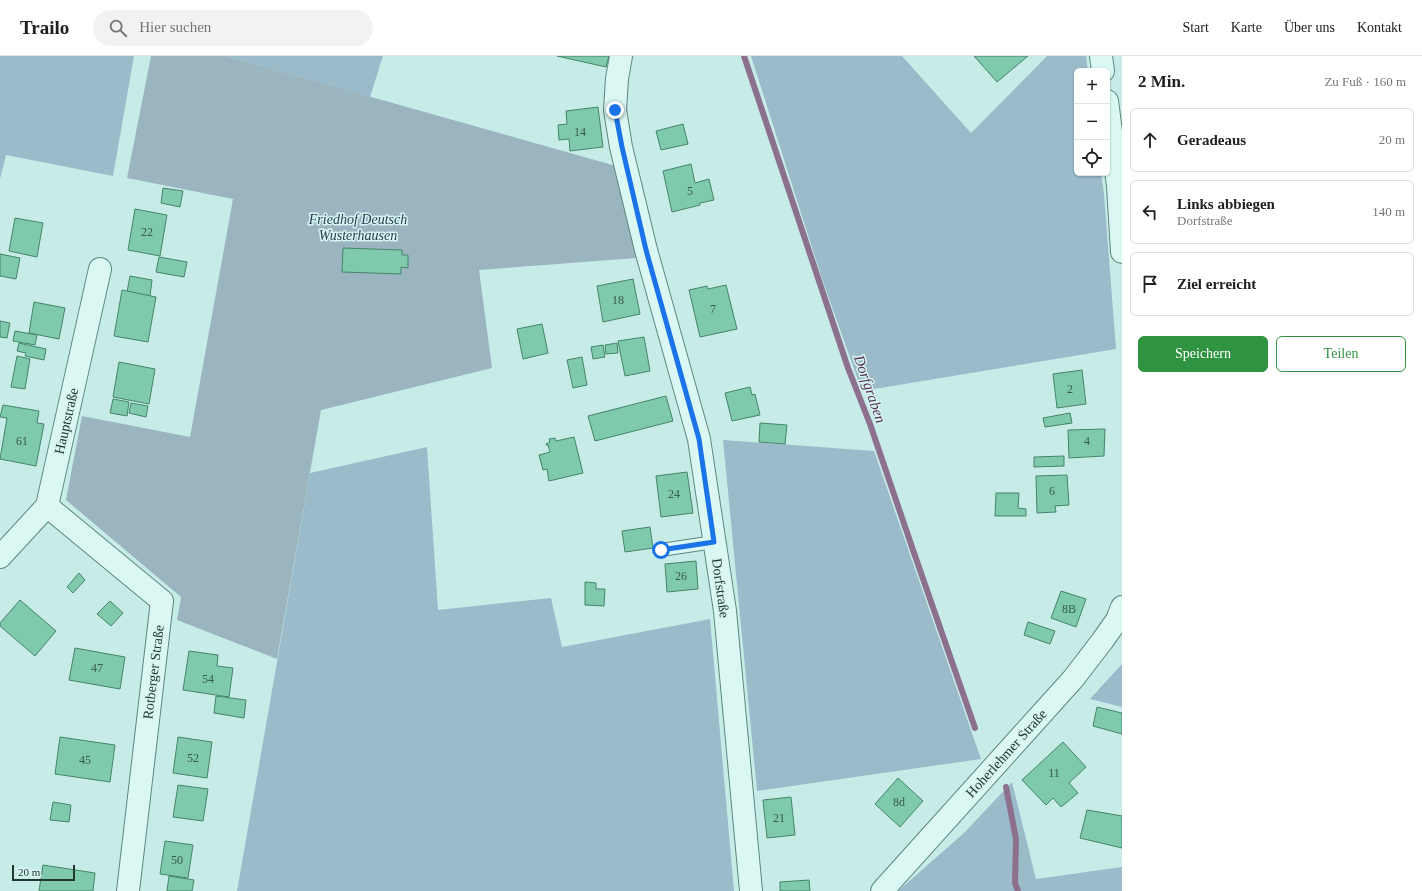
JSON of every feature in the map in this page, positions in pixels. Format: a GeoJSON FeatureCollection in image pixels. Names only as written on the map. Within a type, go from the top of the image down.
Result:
{"type":"FeatureCollection","features":[{"type":"Feature","properties":{"kind":"street","name":"Dorfstraße"},"geometry":{"type":"LineString","coordinates":[[621,56],[617,79],[615,110],[622,147],[646,250],[699,439],[725,612],[751,891]]}},
{"type":"Feature","properties":{"kind":"street"},"geometry":{"type":"LineString","coordinates":[[1101,56],[1103,68]]}},
{"type":"Feature","properties":{"kind":"street"},"geometry":{"type":"LineString","coordinates":[[1107,104],[1118,186],[1122,252]]}},
{"type":"Feature","properties":{"kind":"street","name":"Hauptstraße"},"geometry":{"type":"LineString","coordinates":[[47,506],[100,269]]}},
{"type":"Feature","properties":{"kind":"street"},"geometry":{"type":"LineString","coordinates":[[0,557],[47,506]]}},
{"type":"Feature","properties":{"kind":"street","name":"Rotberger Straße"},"geometry":{"type":"LineString","coordinates":[[47,506],[162,601],[128,891]]}},
{"type":"Feature","properties":{"kind":"street","name":"Hoherlehmer Straße"},"geometry":{"type":"LineString","coordinates":[[882,891],[1073,679],[1117,620],[1122,608]]}},
{"type":"Feature","properties":{"kind":"lane"},"geometry":{"type":"LineString","coordinates":[[661,550],[714,542]]}},
{"type":"Feature","properties":{"kind":"shaded area"},"geometry":{"type":"Polygon","coordinates":[[[0,56],[134,56],[113,176],[6,155],[0,179],[0,56]]]}},
{"type":"Feature","properties":{"kind":"shaded area"},"geometry":{"type":"Polygon","coordinates":[[[226,56],[383,56],[370,97],[226,56]]]}},
{"type":"Feature","properties":{"kind":"shaded area"},"geometry":{"type":"Polygon","coordinates":[[[751,56],[902,56],[971,133],[1047,56],[1086,56],[1088,68],[1074,68],[1074,176],[1101,176],[1116,349],[862,391],[822,279],[751,56]]]}},
{"type":"Feature","properties":{"kind":"shaded area"},"geometry":{"type":"Polygon","coordinates":[[[723,440],[874,451],[981,759],[757,791],[723,440]]]}},
{"type":"Feature","properties":{"kind":"shaded area"},"geometry":{"type":"Polygon","coordinates":[[[427,447],[438,610],[551,598],[562,647],[710,619],[734,891],[237,891],[310,473],[427,447]]]}},
{"type":"Feature","properties":{"kind":"shaded area"},"geometry":{"type":"Polygon","coordinates":[[[1122,664],[1122,707],[1090,699],[1121,665],[1122,664]]]}},
{"type":"Feature","properties":{"kind":"shaded area"},"geometry":{"type":"Polygon","coordinates":[[[1012,782],[1036,879],[1122,867],[1122,891],[898,891],[964,833],[1012,782]]]}},
{"type":"Feature","properties":{"kind":"green space","name":"Friedhof Deutsch Wusterhausen"},"geometry":{"type":"Polygon","coordinates":[[[151,56],[226,56],[616,166],[636,258],[479,270],[492,368],[321,410],[277,659],[177,620],[181,597],[66,500],[82,416],[190,437],[233,199],[127,178],[151,56]]]}},
{"type":"Feature","properties":{"kind":"building"},"geometry":{"type":"Polygon","coordinates":[[[557,56],[609,56],[606,67],[557,56]]]}},
{"type":"Feature","properties":{"kind":"building"},"geometry":{"type":"Polygon","coordinates":[[[974,56],[1028,56],[997,82],[974,56]]]}},
{"type":"Feature","properties":{"kind":"building"},"geometry":{"type":"Polygon","coordinates":[[[598,107],[603,147],[570,151],[569,139],[559,140],[558,125],[567,124],[566,111],[598,107]]]}},
{"type":"Feature","properties":{"kind":"building"},"geometry":{"type":"Polygon","coordinates":[[[683,124],[688,144],[661,150],[656,131],[683,124]]]}},
{"type":"Feature","properties":{"kind":"building"},"geometry":{"type":"Polygon","coordinates":[[[691,164],[695,183],[709,179],[714,200],[672,212],[663,171],[691,164]]]}},
{"type":"Feature","properties":{"kind":"building"},"geometry":{"type":"Polygon","coordinates":[[[163,188],[183,191],[180,207],[161,203],[163,188]]]}},
{"type":"Feature","properties":{"kind":"building"},"geometry":{"type":"Polygon","coordinates":[[[135,209],[167,215],[160,256],[128,250],[135,209]]]}},
{"type":"Feature","properties":{"kind":"building"},"geometry":{"type":"Polygon","coordinates":[[[15,218],[43,223],[37,257],[9,251],[15,218]]]}},
{"type":"Feature","properties":{"kind":"building"},"geometry":{"type":"Polygon","coordinates":[[[343,248],[402,250],[402,255],[408,255],[408,268],[401,267],[401,274],[342,272],[343,248]]]}},
{"type":"Feature","properties":{"kind":"building"},"geometry":{"type":"Polygon","coordinates":[[[0,254],[20,258],[16,279],[0,276],[0,254]]]}},
{"type":"Feature","properties":{"kind":"building"},"geometry":{"type":"Polygon","coordinates":[[[159,257],[187,262],[184,277],[156,272],[159,257]]]}},
{"type":"Feature","properties":{"kind":"building"},"geometry":{"type":"Polygon","coordinates":[[[130,276],[152,280],[150,296],[127,292],[130,276]]]}},
{"type":"Feature","properties":{"kind":"building"},"geometry":{"type":"Polygon","coordinates":[[[633,279],[640,314],[603,322],[597,286],[633,279]]]}},
{"type":"Feature","properties":{"kind":"building"},"geometry":{"type":"Polygon","coordinates":[[[726,285],[737,329],[700,337],[689,290],[707,286],[708,289],[726,285]]]}},
{"type":"Feature","properties":{"kind":"building"},"geometry":{"type":"Polygon","coordinates":[[[122,290],[156,297],[148,342],[114,336],[122,290]]]}},
{"type":"Feature","properties":{"kind":"building"},"geometry":{"type":"Polygon","coordinates":[[[34,302],[65,308],[59,339],[29,333],[34,302]]]}},
{"type":"Feature","properties":{"kind":"building"},"geometry":{"type":"Polygon","coordinates":[[[0,321],[10,323],[7,338],[0,337],[0,321]]]}},
{"type":"Feature","properties":{"kind":"building"},"geometry":{"type":"Polygon","coordinates":[[[542,324],[548,353],[523,359],[517,329],[542,324]]]}},
{"type":"Feature","properties":{"kind":"building"},"geometry":{"type":"Polygon","coordinates":[[[15,331],[37,335],[35,345],[13,341],[15,331]]]}},
{"type":"Feature","properties":{"kind":"building"},"geometry":{"type":"Polygon","coordinates":[[[644,337],[650,371],[625,376],[618,341],[644,337]]]}},
{"type":"Feature","properties":{"kind":"building"},"geometry":{"type":"Polygon","coordinates":[[[19,343],[46,349],[44,360],[25,356],[26,353],[17,351],[19,343]]]}},
{"type":"Feature","properties":{"kind":"building"},"geometry":{"type":"Polygon","coordinates":[[[617,343],[618,353],[606,354],[605,345],[617,343]]]}},
{"type":"Feature","properties":{"kind":"building"},"geometry":{"type":"Polygon","coordinates":[[[603,345],[605,357],[593,359],[591,347],[603,345]]]}},
{"type":"Feature","properties":{"kind":"building"},"geometry":{"type":"Polygon","coordinates":[[[17,356],[30,359],[25,389],[11,387],[17,356]]]}},
{"type":"Feature","properties":{"kind":"building"},"geometry":{"type":"Polygon","coordinates":[[[582,357],[587,385],[573,388],[567,360],[582,357]]]}},
{"type":"Feature","properties":{"kind":"building"},"geometry":{"type":"Polygon","coordinates":[[[119,362],[155,369],[149,404],[113,397],[119,362]]]}},
{"type":"Feature","properties":{"kind":"building"},"geometry":{"type":"Polygon","coordinates":[[[1082,370],[1086,404],[1057,408],[1053,374],[1082,370]]]}},
{"type":"Feature","properties":{"kind":"building"},"geometry":{"type":"Polygon","coordinates":[[[750,387],[752,395],[755,394],[760,415],[732,421],[725,393],[750,387]]]}},
{"type":"Feature","properties":{"kind":"building"},"geometry":{"type":"Polygon","coordinates":[[[666,396],[673,421],[595,441],[588,416],[666,396]]]}},
{"type":"Feature","properties":{"kind":"building"},"geometry":{"type":"Polygon","coordinates":[[[113,399],[129,402],[127,416],[110,413],[113,399]]]}},
{"type":"Feature","properties":{"kind":"building"},"geometry":{"type":"Polygon","coordinates":[[[131,403],[148,406],[146,417],[129,413],[131,403]]]}},
{"type":"Feature","properties":{"kind":"building"},"geometry":{"type":"Polygon","coordinates":[[[3,405],[39,411],[37,423],[44,424],[36,466],[0,459],[7,418],[0,417],[3,405]]]}},
{"type":"Feature","properties":{"kind":"building"},"geometry":{"type":"Polygon","coordinates":[[[1070,413],[1072,423],[1045,427],[1043,418],[1070,413]]]}},
{"type":"Feature","properties":{"kind":"building"},"geometry":{"type":"Polygon","coordinates":[[[760,423],[787,425],[785,444],[759,442],[760,423]]]}},
{"type":"Feature","properties":{"kind":"building"},"geometry":{"type":"Polygon","coordinates":[[[1105,429],[1104,456],[1069,458],[1068,430],[1105,429]]]}},
{"type":"Feature","properties":{"kind":"building"},"geometry":{"type":"Polygon","coordinates":[[[574,437],[583,473],[549,481],[547,469],[543,470],[539,455],[550,452],[548,445],[546,445],[550,442],[549,439],[555,438],[556,441],[574,437]]]}},
{"type":"Feature","properties":{"kind":"building"},"geometry":{"type":"Polygon","coordinates":[[[1064,456],[1064,466],[1034,467],[1034,457],[1064,456]]]}},
{"type":"Feature","properties":{"kind":"building"},"geometry":{"type":"Polygon","coordinates":[[[687,472],[693,513],[661,517],[656,476],[687,472]]]}},
{"type":"Feature","properties":{"kind":"building"},"geometry":{"type":"Polygon","coordinates":[[[1067,475],[1069,505],[1055,506],[1056,512],[1037,513],[1036,476],[1067,475]]]}},
{"type":"Feature","properties":{"kind":"building"},"geometry":{"type":"Polygon","coordinates":[[[996,493],[1019,493],[1018,508],[1026,509],[1026,516],[995,516],[996,493]]]}},
{"type":"Feature","properties":{"kind":"building"},"geometry":{"type":"Polygon","coordinates":[[[650,527],[653,548],[625,552],[622,531],[650,527]]]}},
{"type":"Feature","properties":{"kind":"building"},"geometry":{"type":"Polygon","coordinates":[[[696,561],[698,589],[667,592],[665,564],[696,561]]]}},
{"type":"Feature","properties":{"kind":"building"},"geometry":{"type":"Polygon","coordinates":[[[79,573],[85,580],[73,593],[67,587],[79,573]]]}},
{"type":"Feature","properties":{"kind":"building"},"geometry":{"type":"Polygon","coordinates":[[[585,582],[596,583],[596,589],[605,589],[604,606],[585,605],[585,582]]]}},
{"type":"Feature","properties":{"kind":"building"},"geometry":{"type":"Polygon","coordinates":[[[1061,591],[1086,599],[1076,627],[1051,618],[1061,591]]]}},
{"type":"Feature","properties":{"kind":"building"},"geometry":{"type":"Polygon","coordinates":[[[20,600],[56,631],[35,656],[0,626],[0,623],[20,600]]]}},
{"type":"Feature","properties":{"kind":"building"},"geometry":{"type":"Polygon","coordinates":[[[110,601],[123,613],[111,626],[97,614],[110,601]]]}},
{"type":"Feature","properties":{"kind":"building"},"geometry":{"type":"Polygon","coordinates":[[[1028,622],[1055,631],[1050,644],[1024,635],[1028,622]]]}},
{"type":"Feature","properties":{"kind":"building"},"geometry":{"type":"Polygon","coordinates":[[[75,648],[125,657],[120,689],[69,680],[75,648]]]}},
{"type":"Feature","properties":{"kind":"building"},"geometry":{"type":"Polygon","coordinates":[[[189,651],[218,655],[217,666],[233,668],[229,697],[183,690],[189,651]]]}},
{"type":"Feature","properties":{"kind":"building"},"geometry":{"type":"Polygon","coordinates":[[[216,696],[246,700],[244,718],[214,713],[216,696]]]}},
{"type":"Feature","properties":{"kind":"building"},"geometry":{"type":"Polygon","coordinates":[[[1097,707],[1122,713],[1122,734],[1093,726],[1097,707]]]}},
{"type":"Feature","properties":{"kind":"building"},"geometry":{"type":"Polygon","coordinates":[[[60,737],[115,745],[110,782],[55,774],[60,737]]]}},
{"type":"Feature","properties":{"kind":"building"},"geometry":{"type":"Polygon","coordinates":[[[178,737],[212,742],[207,778],[173,773],[178,737]]]}},
{"type":"Feature","properties":{"kind":"building"},"geometry":{"type":"Polygon","coordinates":[[[1063,742],[1086,767],[1069,783],[1078,793],[1061,807],[1053,798],[1046,805],[1022,780],[1063,742]]]}},
{"type":"Feature","properties":{"kind":"building"},"geometry":{"type":"Polygon","coordinates":[[[898,778],[923,801],[900,827],[875,804],[898,778]]]}},
{"type":"Feature","properties":{"kind":"building"},"geometry":{"type":"Polygon","coordinates":[[[178,785],[208,789],[203,821],[173,817],[178,785]]]}},
{"type":"Feature","properties":{"kind":"building"},"geometry":{"type":"Polygon","coordinates":[[[791,797],[795,835],[767,838],[763,800],[791,797]]]}},
{"type":"Feature","properties":{"kind":"building"},"geometry":{"type":"Polygon","coordinates":[[[53,802],[71,805],[69,822],[50,820],[53,802]]]}},
{"type":"Feature","properties":{"kind":"building"},"geometry":{"type":"Polygon","coordinates":[[[1087,810],[1122,816],[1122,848],[1080,838],[1087,810]]]}},
{"type":"Feature","properties":{"kind":"building"},"geometry":{"type":"Polygon","coordinates":[[[165,841],[193,845],[188,878],[160,874],[165,841]]]}},
{"type":"Feature","properties":{"kind":"building"},"geometry":{"type":"Polygon","coordinates":[[[43,865],[95,873],[93,891],[39,891],[43,865]]]}},
{"type":"Feature","properties":{"kind":"building"},"geometry":{"type":"Polygon","coordinates":[[[169,876],[194,880],[192,891],[167,891],[169,876]]]}},
{"type":"Feature","properties":{"kind":"building"},"geometry":{"type":"Polygon","coordinates":[[[809,880],[810,891],[780,891],[780,882],[809,880]]]}},
{"type":"Feature","properties":{"kind":"waterway","name":"Dorfgraben"},"geometry":{"type":"LineString","coordinates":[[744,56],[848,368],[870,424],[975,728]]}},
{"type":"Feature","properties":{"kind":"waterway"},"geometry":{"type":"LineString","coordinates":[[1006,787],[1016,839],[1015,883],[1018,891]]}},
{"type":"Feature","properties":{"kind":"route"},"geometry":{"type":"LineString","coordinates":[[615,110],[646,250],[699,439],[714,542],[661,550]]}}]}
